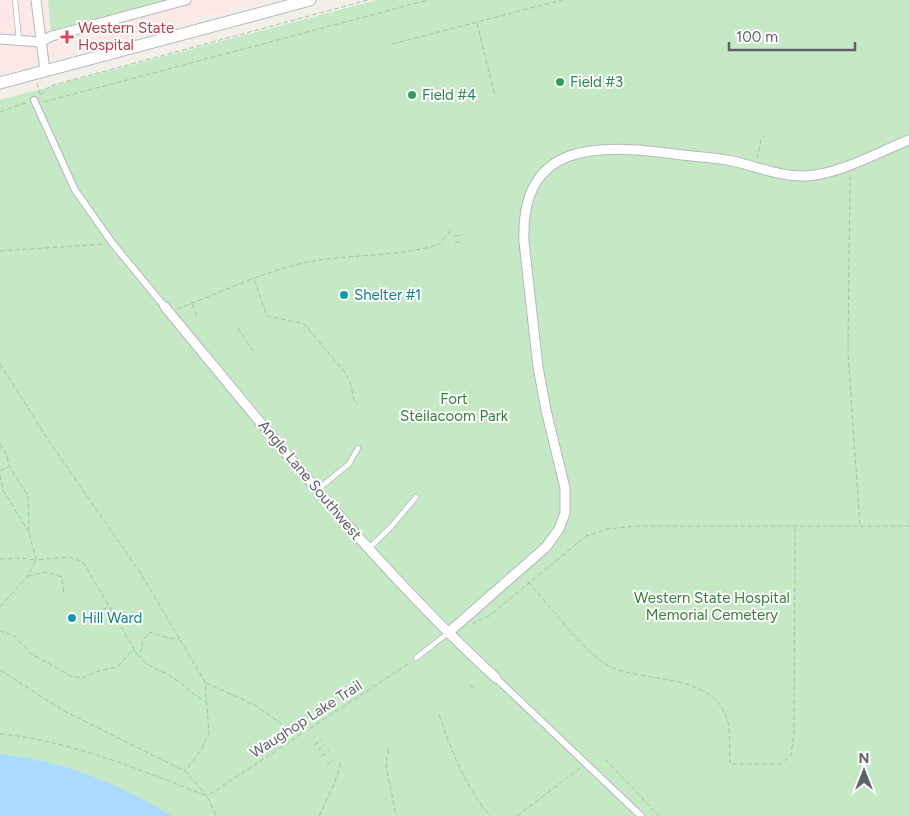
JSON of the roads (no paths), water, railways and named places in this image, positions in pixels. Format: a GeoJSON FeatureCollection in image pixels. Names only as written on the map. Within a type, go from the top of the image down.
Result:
{"type":"FeatureCollection","features":[{"type":"Feature","properties":{"kind":"main road"},"geometry":{"type":"LineString","coordinates":[[0,83],[310,0]]}},
{"type":"Feature","properties":{"kind":"street"},"geometry":{"type":"LineString","coordinates":[[36,0],[45,71]]}},
{"type":"Feature","properties":{"kind":"street"},"geometry":{"type":"LineString","coordinates":[[0,39],[40,42],[52,36],[186,0]]}},
{"type":"Feature","properties":{"kind":"street","name":"Angle Lane Southwest"},"geometry":{"type":"LineString","coordinates":[[35,102],[75,190],[114,244],[317,490],[368,548],[448,633],[641,816]]}},
{"type":"Feature","properties":{"kind":"street"},"geometry":{"type":"LineString","coordinates":[[448,633],[546,547],[559,529],[565,513],[565,488],[546,410],[538,367],[524,242],[527,204],[532,189],[541,176],[554,163],[567,155],[612,149],[730,160],[793,176],[807,176],[846,165],[909,140]]}},
{"type":"Feature","properties":{"kind":"lane"},"geometry":{"type":"LineString","coordinates":[[15,0],[19,40]]}},
{"type":"Feature","properties":{"kind":"lane"},"geometry":{"type":"LineString","coordinates":[[317,490],[349,464],[358,448]]}},
{"type":"Feature","properties":{"kind":"lane"},"geometry":{"type":"LineString","coordinates":[[368,548],[391,527],[416,497]]}},
{"type":"Feature","properties":{"kind":"lane"},"geometry":{"type":"LineString","coordinates":[[416,658],[448,633]]}},
{"type":"Feature","properties":{"kind":"water"},"geometry":{"type":"Polygon","coordinates":[[[0,754],[46,762],[89,775],[152,804],[172,816],[0,816],[0,754]]]}},
{"type":"Feature","properties":{"kind":"place","name":"Western State Hospital"},"geometry":{"type":"Point","coordinates":[67,37]}},
{"type":"Feature","properties":{"kind":"place","name":"Field #3"},"geometry":{"type":"Point","coordinates":[560,82]}},
{"type":"Feature","properties":{"kind":"place","name":"Field #4"},"geometry":{"type":"Point","coordinates":[412,95]}},
{"type":"Feature","properties":{"kind":"place","name":"Shelter #1"},"geometry":{"type":"Point","coordinates":[344,295]}},
{"type":"Feature","properties":{"kind":"place","name":"Hill Ward"},"geometry":{"type":"Point","coordinates":[72,618]}},
{"type":"Feature","properties":{"kind":"park label","name":"Fort Steilacoom Park"},"geometry":{"type":"Point","coordinates":[454,408]}},
{"type":"Feature","properties":{"kind":"park label","name":"Western State Hospital Memorial Cemetery"},"geometry":{"type":"Point","coordinates":[712,606]}}]}
